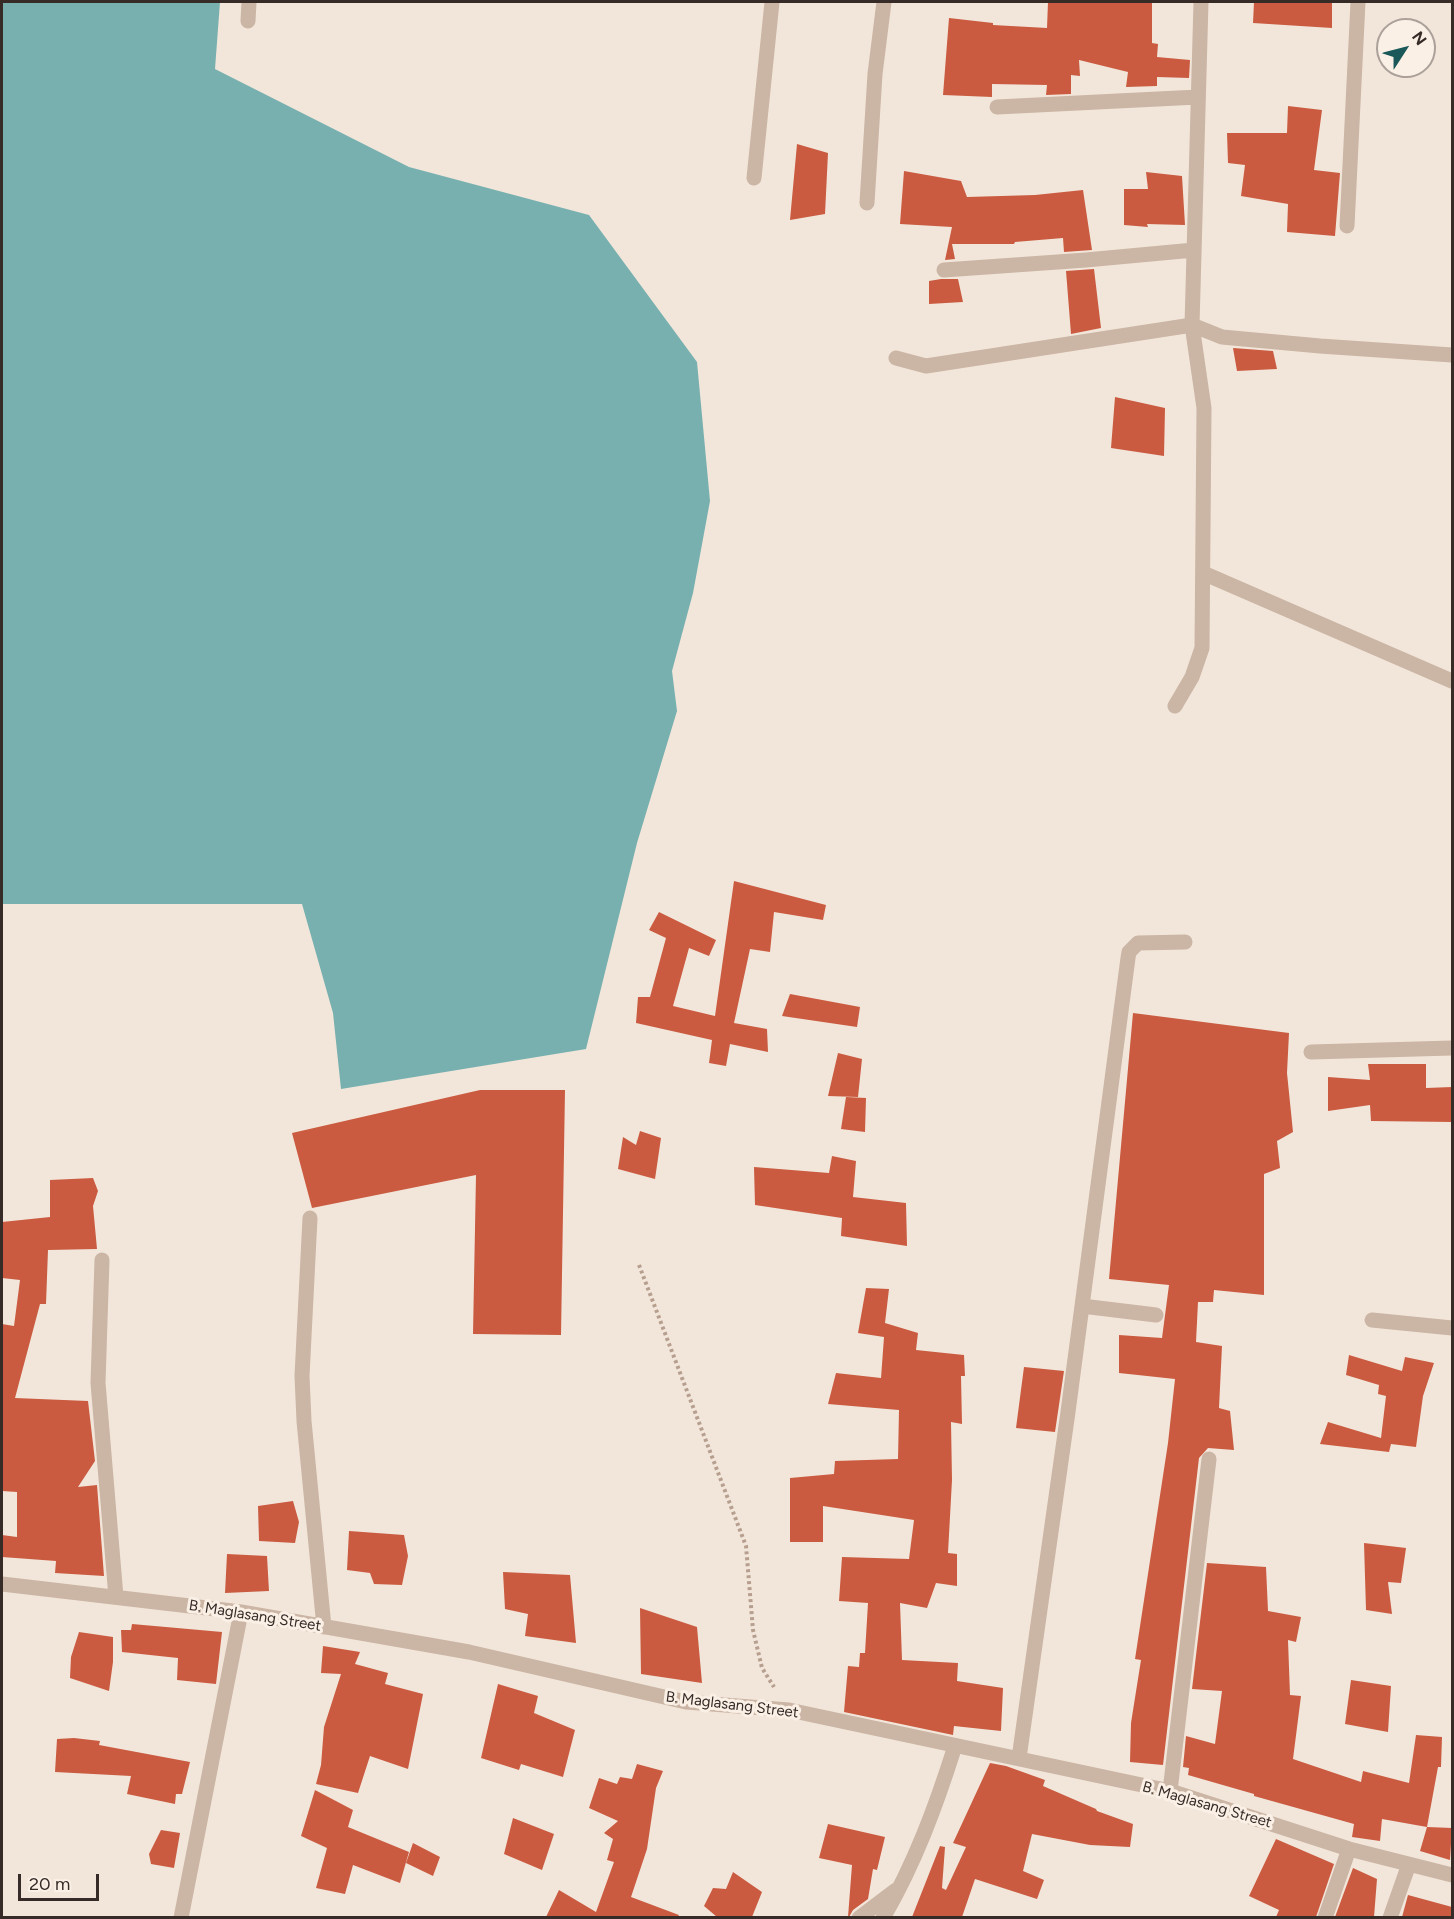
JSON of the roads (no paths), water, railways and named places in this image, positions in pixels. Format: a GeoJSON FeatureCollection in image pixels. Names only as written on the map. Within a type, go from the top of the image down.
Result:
{"type":"FeatureCollection","features":[{"type":"Feature","properties":{"kind":"street"},"geometry":{"type":"LineString","coordinates":[[248,21],[249,2]]}},
{"type":"Feature","properties":{"kind":"street"},"geometry":{"type":"LineString","coordinates":[[754,178],[772,2]]}},
{"type":"Feature","properties":{"kind":"street"},"geometry":{"type":"LineString","coordinates":[[867,202],[875,74],[884,2]]}},
{"type":"Feature","properties":{"kind":"street"},"geometry":{"type":"LineString","coordinates":[[1175,706],[1192,678],[1202,648],[1203,408],[1192,325],[1201,2]]}},
{"type":"Feature","properties":{"kind":"street"},"geometry":{"type":"LineString","coordinates":[[1347,226],[1358,2]]}},
{"type":"Feature","properties":{"kind":"street"},"geometry":{"type":"LineString","coordinates":[[997,107],[1198,97]]}},
{"type":"Feature","properties":{"kind":"street"},"geometry":{"type":"LineString","coordinates":[[944,270],[1194,250]]}},
{"type":"Feature","properties":{"kind":"street"},"geometry":{"type":"LineString","coordinates":[[896,358],[926,366],[1192,325],[1222,337],[1452,355]]}},
{"type":"Feature","properties":{"kind":"street"},"geometry":{"type":"LineString","coordinates":[[1203,573],[1452,681]]}},
{"type":"Feature","properties":{"kind":"street"},"geometry":{"type":"LineString","coordinates":[[1019,1758],[1129,952],[1138,942],[1185,942]]}},
{"type":"Feature","properties":{"kind":"street"},"geometry":{"type":"LineString","coordinates":[[1311,1052],[1452,1048]]}},
{"type":"Feature","properties":{"kind":"street"},"geometry":{"type":"LineString","coordinates":[[310,1218],[302,1376],[303,1421],[324,1627]]}},
{"type":"Feature","properties":{"kind":"street"},"geometry":{"type":"LineString","coordinates":[[102,1260],[98,1383],[116,1597]]}},
{"type":"Feature","properties":{"kind":"street"},"geometry":{"type":"LineString","coordinates":[[1082,1306],[1156,1315]]}},
{"type":"Feature","properties":{"kind":"street"},"geometry":{"type":"LineString","coordinates":[[1372,1320],[1452,1328]]}},
{"type":"Feature","properties":{"kind":"street"},"geometry":{"type":"LineString","coordinates":[[1170,1791],[1209,1459]]}},
{"type":"Feature","properties":{"kind":"street","name":"B. Maglasang Street"},"geometry":{"type":"LineString","coordinates":[[2,1584],[241,1612],[469,1652],[686,1702],[789,1710],[1170,1791],[1349,1848],[1452,1875]]}},
{"type":"Feature","properties":{"kind":"street"},"geometry":{"type":"LineString","coordinates":[[181,1917],[241,1612]]}},
{"type":"Feature","properties":{"kind":"street"},"geometry":{"type":"LineString","coordinates":[[883,1917],[903,1884],[935,1807],[955,1746]]}},
{"type":"Feature","properties":{"kind":"street"},"geometry":{"type":"LineString","coordinates":[[1324,1917],[1349,1848]]}},
{"type":"Feature","properties":{"kind":"street"},"geometry":{"type":"LineString","coordinates":[[1390,1917],[1410,1864]]}},
{"type":"Feature","properties":{"kind":"street"},"geometry":{"type":"LineString","coordinates":[[859,1917],[903,1884]]}},
{"type":"Feature","properties":{"kind":"water"},"geometry":{"type":"Polygon","coordinates":[[[2,2],[220,2],[215,69],[409,167],[589,215],[697,362],[710,501],[693,593],[672,671],[677,711],[637,843],[586,1049],[341,1089],[333,1013],[302,904],[2,904],[2,2]]]}}]}
